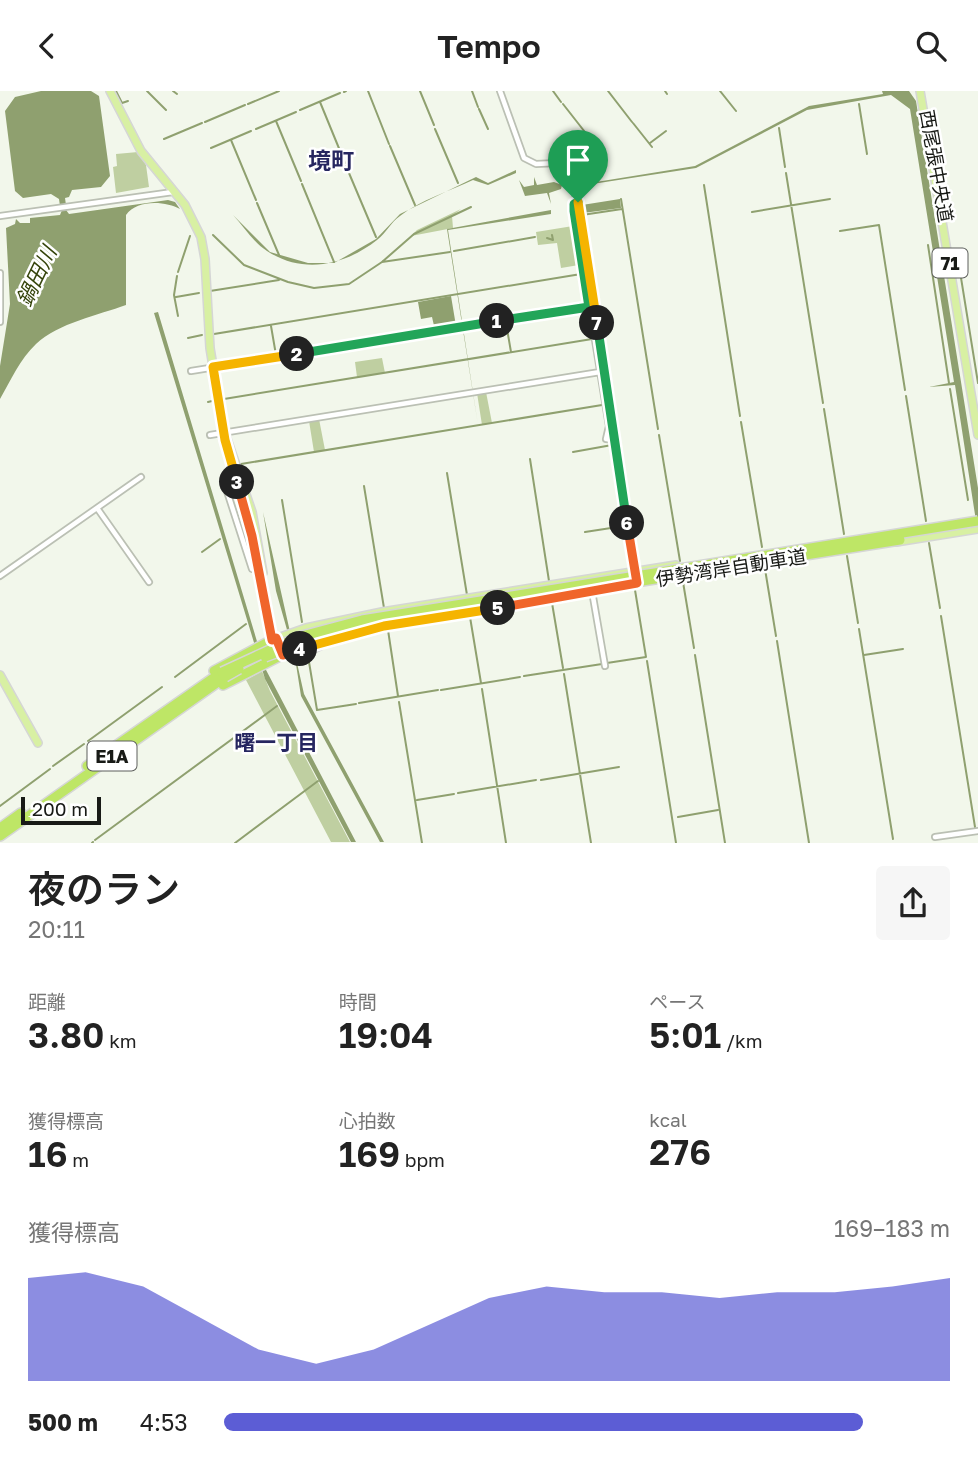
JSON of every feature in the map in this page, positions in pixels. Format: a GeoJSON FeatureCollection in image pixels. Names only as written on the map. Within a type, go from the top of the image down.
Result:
{"type":"FeatureCollection","features":[{"type":"Feature","properties":{"kind":"highway","name":"伊勢湾岸自動車道"},"geometry":{"type":"LineString","coordinates":[[0,828],[231,667],[277,645],[341,624],[978,520]]}},
{"type":"Feature","properties":{"kind":"highway","name":"伊勢湾岸自動車道"},"geometry":{"type":"LineString","coordinates":[[0,836],[225,677],[278,651],[321,636],[398,620],[978,528]]}},
{"type":"Feature","properties":{"kind":"highway"},"geometry":{"type":"LineString","coordinates":[[93,762],[175,696],[223,665],[274,639]]}},
{"type":"Feature","properties":{"kind":"highway"},"geometry":{"type":"LineString","coordinates":[[77,781],[213,691],[279,656]]}},
{"type":"Feature","properties":{"kind":"main road"},"geometry":{"type":"LineString","coordinates":[[110,91],[141,151],[194,221],[204,250],[217,434],[246,513],[279,656],[326,639],[384,626],[978,528]]}},
{"type":"Feature","properties":{"kind":"main road","name":"西尾張中央道"},"geometry":{"type":"LineString","coordinates":[[922,91],[978,406]]}},
{"type":"Feature","properties":{"kind":"main road","name":"西尾張中央道"},"geometry":{"type":"LineString","coordinates":[[922,91],[978,435]]}},
{"type":"Feature","properties":{"kind":"main road"},"geometry":{"type":"LineString","coordinates":[[274,639],[322,624],[382,612],[978,520]]}},
{"type":"Feature","properties":{"kind":"main road"},"geometry":{"type":"LineString","coordinates":[[291,628],[343,615],[382,612]]}},
{"type":"Feature","properties":{"kind":"main road"},"geometry":{"type":"LineString","coordinates":[[300,655],[384,626]]}},
{"type":"Feature","properties":{"kind":"main road"},"geometry":{"type":"LineString","coordinates":[[0,675],[38,743]]}},
{"type":"Feature","properties":{"kind":"street"},"geometry":{"type":"LineString","coordinates":[[500,91],[524,157],[536,164],[557,163],[572,185],[578,202],[637,583]]}},
{"type":"Feature","properties":{"kind":"street"},"geometry":{"type":"LineString","coordinates":[[0,216],[174,192]]}},
{"type":"Feature","properties":{"kind":"street"},"geometry":{"type":"LineString","coordinates":[[578,202],[574,204],[574,211],[609,426],[606,439],[615,440]]}},
{"type":"Feature","properties":{"kind":"street"},"geometry":{"type":"LineString","coordinates":[[0,273],[0,322]]}},
{"type":"Feature","properties":{"kind":"street"},"geometry":{"type":"LineString","coordinates":[[192,371],[589,307]]}},
{"type":"Feature","properties":{"kind":"street"},"geometry":{"type":"LineString","coordinates":[[217,434],[600,372]]}},
{"type":"Feature","properties":{"kind":"street"},"geometry":{"type":"LineString","coordinates":[[0,576],[141,477]]}},
{"type":"Feature","properties":{"kind":"street"},"geometry":{"type":"LineString","coordinates":[[224,481],[252,569]]}},
{"type":"Feature","properties":{"kind":"street"},"geometry":{"type":"LineString","coordinates":[[97,508],[149,582]]}},
{"type":"Feature","properties":{"kind":"street"},"geometry":{"type":"LineString","coordinates":[[592,590],[605,666]]}},
{"type":"Feature","properties":{"kind":"street"},"geometry":{"type":"LineString","coordinates":[[935,837],[978,831]]}},
{"type":"Feature","properties":{"kind":"shaded area"},"geometry":{"type":"Polygon","coordinates":[[[138,152],[146,165],[149,187],[116,193],[113,167],[117,166],[116,154],[138,152]]]}},
{"type":"Feature","properties":{"kind":"shaded area"},"geometry":{"type":"Polygon","coordinates":[[[461,209],[452,216],[453,228],[411,236],[417,230],[461,209]]]}},
{"type":"Feature","properties":{"kind":"shaded area"},"geometry":{"type":"Polygon","coordinates":[[[573,226],[579,265],[561,268],[557,243],[538,245],[536,232],[573,226]]]}},
{"type":"Feature","properties":{"kind":"shaded area"},"geometry":{"type":"Polygon","coordinates":[[[382,358],[385,373],[357,377],[355,362],[382,358]]]}},
{"type":"Feature","properties":{"kind":"shaded area"},"geometry":{"type":"Polygon","coordinates":[[[486,392],[492,423],[482,425],[477,393],[486,392]]]}},
{"type":"Feature","properties":{"kind":"shaded area"},"geometry":{"type":"Polygon","coordinates":[[[319,419],[325,450],[314,452],[309,421],[319,419]]]}},
{"type":"Feature","properties":{"kind":"shaded area"},"geometry":{"type":"Polygon","coordinates":[[[262,671],[350,842],[331,842],[246,680],[262,671]]]}},
{"type":"Feature","properties":{"kind":"water"},"geometry":{"type":"Polygon","coordinates":[[[41,91],[91,91],[99,96],[110,176],[101,187],[72,190],[69,197],[65,198],[66,205],[60,206],[59,199],[51,194],[23,198],[15,191],[5,111],[15,97],[41,91]]]}},
{"type":"Feature","properties":{"kind":"water"},"geometry":{"type":"Polygon","coordinates":[[[882,91],[909,91],[916,101],[978,488],[978,534],[955,385],[929,387],[954,382],[910,109],[891,95],[807,110],[696,168],[573,187],[573,184],[580,182],[579,174],[583,173],[576,172],[571,163],[596,182],[695,166],[809,106],[883,94],[882,91]]]}},
{"type":"Feature","properties":{"kind":"water"},"geometry":{"type":"Polygon","coordinates":[[[516,170],[516,173],[488,185],[473,180],[446,192],[476,177],[488,183],[516,170]]]}},
{"type":"Feature","properties":{"kind":"water"},"geometry":{"type":"Polygon","coordinates":[[[534,177],[537,185],[554,182],[562,185],[561,189],[549,193],[551,204],[547,193],[525,196],[519,180],[524,187],[534,185],[534,177]]]}},
{"type":"Feature","properties":{"kind":"water"},"geometry":{"type":"Polygon","coordinates":[[[620,199],[621,208],[583,213],[582,205],[620,199]]]}},
{"type":"Feature","properties":{"kind":"water","name":"鍋田川"},"geometry":{"type":"Polygon","coordinates":[[[168,200],[175,202],[180,209],[167,204],[152,203],[137,206],[126,215],[126,305],[79,320],[45,337],[25,356],[0,399],[0,366],[10,304],[6,228],[15,224],[16,219],[20,223],[30,223],[30,218],[60,215],[62,210],[69,214],[168,200]]]}},
{"type":"Feature","properties":{"kind":"water"},"geometry":{"type":"Polygon","coordinates":[[[410,209],[365,249],[338,261],[376,239],[400,214],[410,209]]]}},
{"type":"Feature","properties":{"kind":"water"},"geometry":{"type":"Polygon","coordinates":[[[551,210],[551,214],[448,230],[478,425],[447,229],[551,210]]]}},
{"type":"Feature","properties":{"kind":"water"},"geometry":{"type":"Polygon","coordinates":[[[233,215],[270,252],[308,263],[328,263],[310,265],[295,263],[267,251],[233,215]]]}},
{"type":"Feature","properties":{"kind":"water"},"geometry":{"type":"Polygon","coordinates":[[[451,296],[456,326],[435,330],[432,317],[421,319],[418,302],[451,296]]]}},
{"type":"Feature","properties":{"kind":"water"},"geometry":{"type":"Polygon","coordinates":[[[158,312],[265,668],[356,842],[351,842],[265,679],[154,313],[158,312]]]}},
{"type":"Feature","properties":{"kind":"water"},"geometry":{"type":"Polygon","coordinates":[[[263,512],[304,694],[384,842],[380,842],[301,696],[295,658],[276,591],[263,512]]]}},
{"type":"Feature","properties":{"kind":"waterway"},"geometry":{"type":"LineString","coordinates":[[116,91],[122,103],[128,101]]}},
{"type":"Feature","properties":{"kind":"waterway"},"geometry":{"type":"LineString","coordinates":[[147,91],[166,110]]}},
{"type":"Feature","properties":{"kind":"waterway"},"geometry":{"type":"LineString","coordinates":[[173,91],[177,94]]}},
{"type":"Feature","properties":{"kind":"waterway"},"geometry":{"type":"LineString","coordinates":[[248,104],[279,91]]}},
{"type":"Feature","properties":{"kind":"waterway"},"geometry":{"type":"LineString","coordinates":[[368,91],[389,144]]}},
{"type":"Feature","properties":{"kind":"waterway"},"geometry":{"type":"LineString","coordinates":[[420,91],[434,125]]}},
{"type":"Feature","properties":{"kind":"waterway"},"geometry":{"type":"LineString","coordinates":[[472,91],[478,107]]}},
{"type":"Feature","properties":{"kind":"waterway"},"geometry":{"type":"LineString","coordinates":[[553,91],[561,102]]}},
{"type":"Feature","properties":{"kind":"waterway"},"geometry":{"type":"LineString","coordinates":[[608,91],[632,122]]}},
{"type":"Feature","properties":{"kind":"waterway"},"geometry":{"type":"LineString","coordinates":[[720,91],[736,111]]}},
{"type":"Feature","properties":{"kind":"waterway"},"geometry":{"type":"LineString","coordinates":[[300,110],[340,93]]}},
{"type":"Feature","properties":{"kind":"waterway"},"geometry":{"type":"LineString","coordinates":[[320,102],[345,163]]}},
{"type":"Feature","properties":{"kind":"waterway"},"geometry":{"type":"LineString","coordinates":[[563,104],[599,150]]}},
{"type":"Feature","properties":{"kind":"waterway"},"geometry":{"type":"LineString","coordinates":[[859,104],[867,154]]}},
{"type":"Feature","properties":{"kind":"waterway"},"geometry":{"type":"LineString","coordinates":[[205,122],[245,105]]}},
{"type":"Feature","properties":{"kind":"waterway"},"geometry":{"type":"LineString","coordinates":[[479,109],[488,129]]}},
{"type":"Feature","properties":{"kind":"waterway"},"geometry":{"type":"LineString","coordinates":[[256,129],[296,112]]}},
{"type":"Feature","properties":{"kind":"waterway"},"geometry":{"type":"LineString","coordinates":[[276,121],[301,181]]}},
{"type":"Feature","properties":{"kind":"waterway"},"geometry":{"type":"LineString","coordinates":[[164,139],[202,123]]}},
{"type":"Feature","properties":{"kind":"waterway"},"geometry":{"type":"LineString","coordinates":[[633,123],[652,147]]}},
{"type":"Feature","properties":{"kind":"waterway"},"geometry":{"type":"LineString","coordinates":[[779,128],[785,167]]}},
{"type":"Feature","properties":{"kind":"waterway"},"geometry":{"type":"LineString","coordinates":[[435,129],[458,183]]}},
{"type":"Feature","properties":{"kind":"waterway"},"geometry":{"type":"LineString","coordinates":[[211,148],[251,131]]}},
{"type":"Feature","properties":{"kind":"waterway"},"geometry":{"type":"LineString","coordinates":[[650,143],[666,131]]}},
{"type":"Feature","properties":{"kind":"waterway"},"geometry":{"type":"LineString","coordinates":[[231,140],[256,200]]}},
{"type":"Feature","properties":{"kind":"waterway"},"geometry":{"type":"LineString","coordinates":[[390,146],[415,205]]}},
{"type":"Feature","properties":{"kind":"waterway"},"geometry":{"type":"LineString","coordinates":[[346,166],[376,237]]}},
{"type":"Feature","properties":{"kind":"waterway"},"geometry":{"type":"LineString","coordinates":[[786,173],[823,403]]}},
{"type":"Feature","properties":{"kind":"waterway"},"geometry":{"type":"LineString","coordinates":[[302,184],[334,262]]}},
{"type":"Feature","properties":{"kind":"waterway"},"geometry":{"type":"LineString","coordinates":[[704,185],[740,416]]}},
{"type":"Feature","properties":{"kind":"waterway"},"geometry":{"type":"LineString","coordinates":[[621,199],[658,429]]}},
{"type":"Feature","properties":{"kind":"waterway"},"geometry":{"type":"LineString","coordinates":[[752,212],[830,199]]}},
{"type":"Feature","properties":{"kind":"waterway"},"geometry":{"type":"LineString","coordinates":[[257,203],[279,255]]}},
{"type":"Feature","properties":{"kind":"waterway"},"geometry":{"type":"LineString","coordinates":[[213,235],[244,265],[288,282],[314,288],[349,284],[382,262],[414,234],[471,207]]}},
{"type":"Feature","properties":{"kind":"waterway"},"geometry":{"type":"LineString","coordinates":[[582,215],[622,209]]}},
{"type":"Feature","properties":{"kind":"waterway"},"geometry":{"type":"LineString","coordinates":[[840,231],[879,225],[905,390]]}},
{"type":"Feature","properties":{"kind":"waterway"},"geometry":{"type":"LineString","coordinates":[[547,238],[553,240],[552,235]]}},
{"type":"Feature","properties":{"kind":"waterway"},"geometry":{"type":"LineString","coordinates":[[178,272],[190,236]]}},
{"type":"Feature","properties":{"kind":"waterway"},"geometry":{"type":"LineString","coordinates":[[454,251],[535,237]]}},
{"type":"Feature","properties":{"kind":"waterway"},"geometry":{"type":"LineString","coordinates":[[928,245],[949,383]]}},
{"type":"Feature","properties":{"kind":"waterway"},"geometry":{"type":"LineString","coordinates":[[382,262],[450,252]]}},
{"type":"Feature","properties":{"kind":"waterway"},"geometry":{"type":"LineString","coordinates":[[957,253],[978,383]]}},
{"type":"Feature","properties":{"kind":"waterway"},"geometry":{"type":"LineString","coordinates":[[214,334],[581,274]]}},
{"type":"Feature","properties":{"kind":"waterway"},"geometry":{"type":"LineString","coordinates":[[177,276],[174,295],[178,316]]}},
{"type":"Feature","properties":{"kind":"waterway"},"geometry":{"type":"LineString","coordinates":[[210,291],[279,280]]}},
{"type":"Feature","properties":{"kind":"waterway"},"geometry":{"type":"LineString","coordinates":[[176,297],[199,293]]}},
{"type":"Feature","properties":{"kind":"waterway"},"geometry":{"type":"LineString","coordinates":[[506,323],[511,352]]}},
{"type":"Feature","properties":{"kind":"waterway"},"geometry":{"type":"LineString","coordinates":[[271,326],[276,355]]}},
{"type":"Feature","properties":{"kind":"waterway"},"geometry":{"type":"LineString","coordinates":[[188,338],[202,335]]}},
{"type":"Feature","properties":{"kind":"waterway"},"geometry":{"type":"LineString","coordinates":[[224,399],[592,339]]}},
{"type":"Feature","properties":{"kind":"waterway"},"geometry":{"type":"LineString","coordinates":[[950,389],[968,500]]}},
{"type":"Feature","properties":{"kind":"waterway"},"geometry":{"type":"LineString","coordinates":[[906,396],[926,521]]}},
{"type":"Feature","properties":{"kind":"waterway"},"geometry":{"type":"LineString","coordinates":[[208,402],[212,401]]}},
{"type":"Feature","properties":{"kind":"waterway"},"geometry":{"type":"LineString","coordinates":[[241,464],[602,405]]}},
{"type":"Feature","properties":{"kind":"waterway"},"geometry":{"type":"LineString","coordinates":[[824,409],[844,534]]}},
{"type":"Feature","properties":{"kind":"waterway"},"geometry":{"type":"LineString","coordinates":[[741,422],[762,547]]}},
{"type":"Feature","properties":{"kind":"waterway"},"geometry":{"type":"LineString","coordinates":[[659,435],[680,561]]}},
{"type":"Feature","properties":{"kind":"waterway"},"geometry":{"type":"LineString","coordinates":[[573,452],[612,445],[631,565]]}},
{"type":"Feature","properties":{"kind":"waterway"},"geometry":{"type":"LineString","coordinates":[[530,459],[549,581]]}},
{"type":"Feature","properties":{"kind":"waterway"},"geometry":{"type":"LineString","coordinates":[[447,473],[467,595]]}},
{"type":"Feature","properties":{"kind":"waterway"},"geometry":{"type":"LineString","coordinates":[[364,486],[384,608]]}},
{"type":"Feature","properties":{"kind":"waterway"},"geometry":{"type":"LineString","coordinates":[[282,500],[302,622]]}},
{"type":"Feature","properties":{"kind":"waterway"},"geometry":{"type":"LineString","coordinates":[[585,532],[624,526]]}},
{"type":"Feature","properties":{"kind":"waterway"},"geometry":{"type":"LineString","coordinates":[[202,552],[220,539]]}},
{"type":"Feature","properties":{"kind":"waterway"},"geometry":{"type":"LineString","coordinates":[[929,543],[940,608]]}},
{"type":"Feature","properties":{"kind":"waterway"},"geometry":{"type":"LineString","coordinates":[[847,556],[858,623]]}},
{"type":"Feature","properties":{"kind":"waterway"},"geometry":{"type":"LineString","coordinates":[[765,569],[776,636]]}},
{"type":"Feature","properties":{"kind":"waterway"},"geometry":{"type":"LineString","coordinates":[[683,582],[694,648]]}},
{"type":"Feature","properties":{"kind":"waterway"},"geometry":{"type":"LineString","coordinates":[[607,663],[646,657],[635,590]]}},
{"type":"Feature","properties":{"kind":"waterway"},"geometry":{"type":"LineString","coordinates":[[552,603],[563,668]]}},
{"type":"Feature","properties":{"kind":"waterway"},"geometry":{"type":"LineString","coordinates":[[941,616],[975,827]]}},
{"type":"Feature","properties":{"kind":"waterway"},"geometry":{"type":"LineString","coordinates":[[470,617],[481,683]]}},
{"type":"Feature","properties":{"kind":"waterway"},"geometry":{"type":"LineString","coordinates":[[175,677],[246,624]]}},
{"type":"Feature","properties":{"kind":"waterway"},"geometry":{"type":"LineString","coordinates":[[859,629],[893,839]]}},
{"type":"Feature","properties":{"kind":"waterway"},"geometry":{"type":"LineString","coordinates":[[388,630],[398,696]]}},
{"type":"Feature","properties":{"kind":"waterway"},"geometry":{"type":"LineString","coordinates":[[777,641],[809,843]]}},
{"type":"Feature","properties":{"kind":"waterway"},"geometry":{"type":"LineString","coordinates":[[864,655],[903,649]]}},
{"type":"Feature","properties":{"kind":"waterway"},"geometry":{"type":"LineString","coordinates":[[695,655],[725,843]]}},
{"type":"Feature","properties":{"kind":"waterway"},"geometry":{"type":"LineString","coordinates":[[308,656],[317,710],[356,704]]}},
{"type":"Feature","properties":{"kind":"waterway"},"geometry":{"type":"LineString","coordinates":[[647,661],[676,843]]}},
{"type":"Feature","properties":{"kind":"waterway"},"geometry":{"type":"LineString","coordinates":[[524,676],[602,664]]}},
{"type":"Feature","properties":{"kind":"waterway"},"geometry":{"type":"LineString","coordinates":[[564,674],[591,843]]}},
{"type":"Feature","properties":{"kind":"waterway"},"geometry":{"type":"LineString","coordinates":[[441,690],[520,677]]}},
{"type":"Feature","properties":{"kind":"waterway"},"geometry":{"type":"LineString","coordinates":[[88,741],[162,687]]}},
{"type":"Feature","properties":{"kind":"waterway"},"geometry":{"type":"LineString","coordinates":[[482,689],[506,843]]}},
{"type":"Feature","properties":{"kind":"waterway"},"geometry":{"type":"LineString","coordinates":[[359,703],[438,690]]}},
{"type":"Feature","properties":{"kind":"waterway"},"geometry":{"type":"LineString","coordinates":[[399,702],[422,843]]}},
{"type":"Feature","properties":{"kind":"waterway"},"geometry":{"type":"LineString","coordinates":[[95,840],[277,706]]}},
{"type":"Feature","properties":{"kind":"waterway"},"geometry":{"type":"LineString","coordinates":[[53,766],[84,744]]}},
{"type":"Feature","properties":{"kind":"waterway"},"geometry":{"type":"LineString","coordinates":[[541,780],[619,767]]}},
{"type":"Feature","properties":{"kind":"waterway"},"geometry":{"type":"LineString","coordinates":[[0,806],[50,769]]}},
{"type":"Feature","properties":{"kind":"waterway"},"geometry":{"type":"LineString","coordinates":[[458,793],[536,780]]}},
{"type":"Feature","properties":{"kind":"waterway"},"geometry":{"type":"LineString","coordinates":[[235,843],[318,781]]}},
{"type":"Feature","properties":{"kind":"waterway"},"geometry":{"type":"LineString","coordinates":[[417,800],[454,794]]}},
{"type":"Feature","properties":{"kind":"waterway"},"geometry":{"type":"LineString","coordinates":[[678,817],[718,810]]}},
{"type":"Feature","properties":{"kind":"district","name":"境町"},"geometry":{"type":"Point","coordinates":[331,160]}},
{"type":"Feature","properties":{"kind":"district","name":"曙一丁目"},"geometry":{"type":"Point","coordinates":[276,742]}},
{"type":"Feature","properties":{"kind":"route"},"geometry":{"type":"LineString","coordinates":[[578,202],[637,583],[384,626],[326,639],[283,655],[276,638],[272,640],[263,605],[252,536],[225,440],[213,367],[589,307],[574,211],[574,204],[578,202]]}}]}
